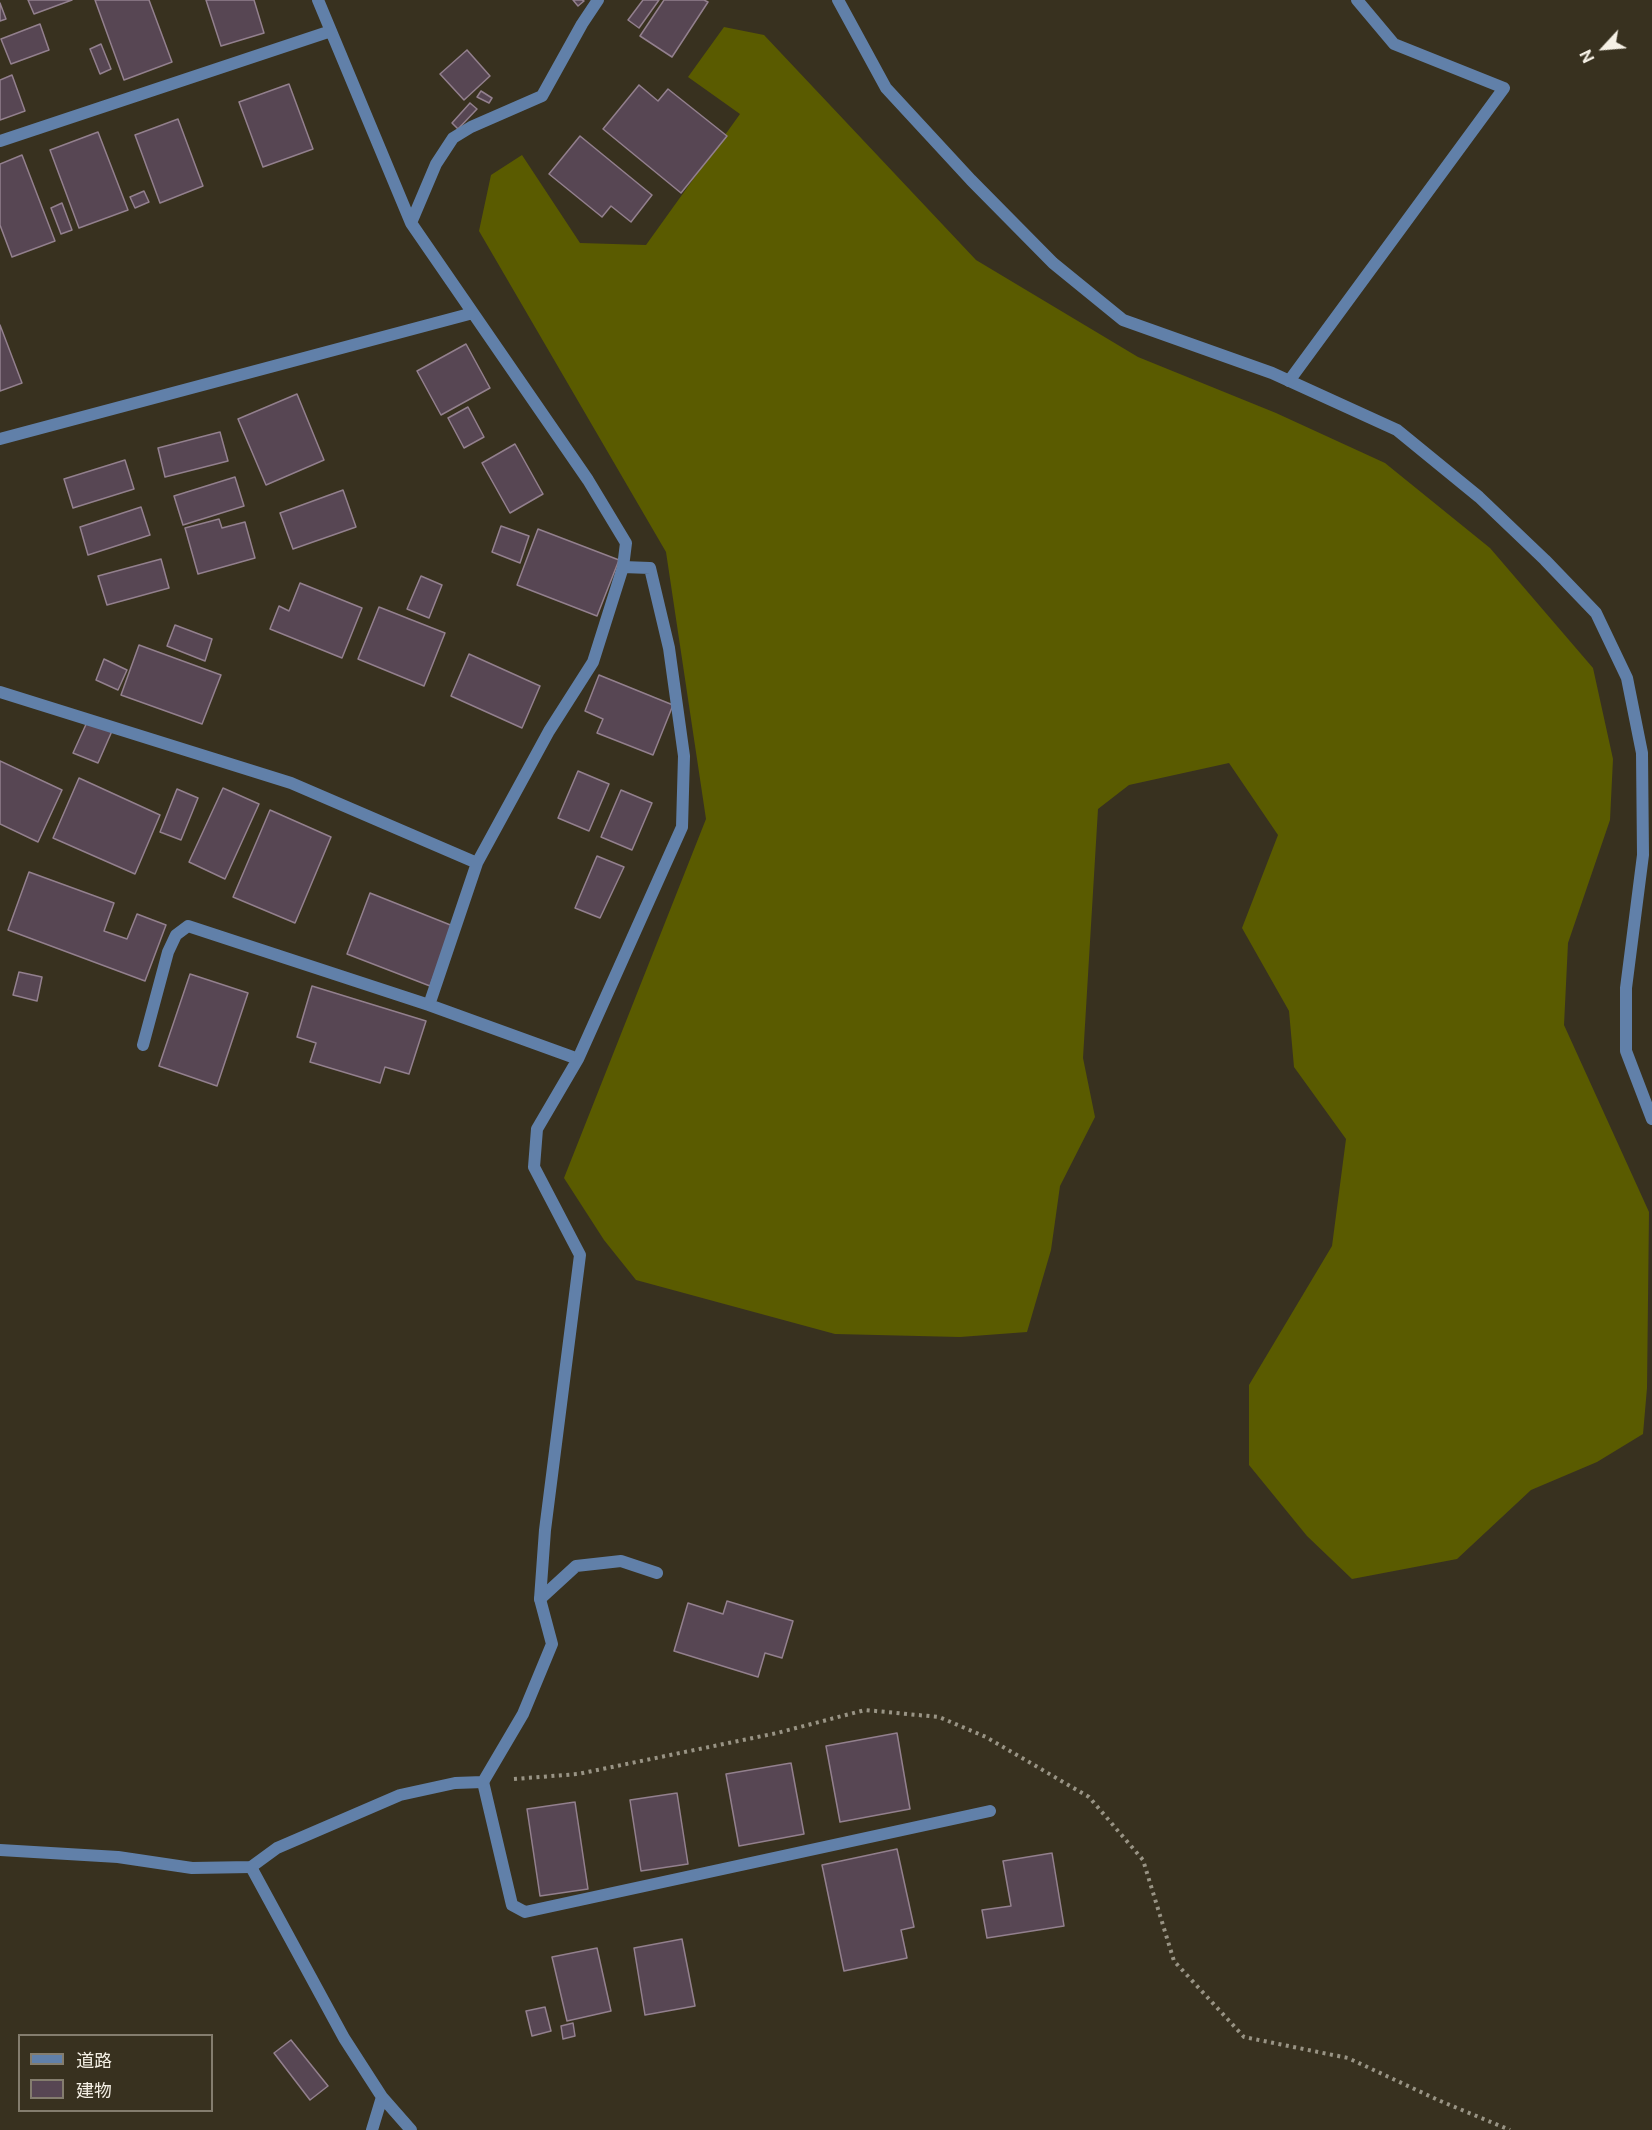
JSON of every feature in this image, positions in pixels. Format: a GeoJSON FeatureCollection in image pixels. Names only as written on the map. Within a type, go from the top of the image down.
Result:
{"type":"FeatureCollection","features":[{"type":"Feature","properties":{"kind":"street"},"geometry":{"type":"LineString","coordinates":[[318,0],[411,223],[588,480],[626,543],[623,567],[593,662],[549,731],[477,863],[429,1005]]}},
{"type":"Feature","properties":{"kind":"street"},"geometry":{"type":"LineString","coordinates":[[411,223],[436,164],[453,138],[471,127],[542,96],[598,0]]}},
{"type":"Feature","properties":{"kind":"street"},"geometry":{"type":"LineString","coordinates":[[838,0],[886,88],[971,180],[1053,263],[1123,320],[1272,373],[1397,430],[1479,497],[1596,612],[1627,678],[1642,753],[1643,855],[1626,988],[1626,1051],[1652,1119]]}},
{"type":"Feature","properties":{"kind":"street"},"geometry":{"type":"LineString","coordinates":[[1289,381],[1504,88],[1394,44],[1357,0]]}},
{"type":"Feature","properties":{"kind":"street"},"geometry":{"type":"LineString","coordinates":[[0,141],[331,31]]}},
{"type":"Feature","properties":{"kind":"street"},"geometry":{"type":"LineString","coordinates":[[0,439],[473,313]]}},
{"type":"Feature","properties":{"kind":"street"},"geometry":{"type":"LineString","coordinates":[[623,567],[650,568],[669,648],[684,756],[682,827],[578,1059],[537,1129],[534,1167],[580,1255],[545,1530],[540,1599],[552,1644],[524,1714],[483,1782],[512,1905],[525,1912],[990,1811]]}},
{"type":"Feature","properties":{"kind":"street"},"geometry":{"type":"LineString","coordinates":[[0,692],[291,783],[477,863]]}},
{"type":"Feature","properties":{"kind":"street"},"geometry":{"type":"LineString","coordinates":[[142,1045],[168,952],[176,935],[189,926],[429,1005],[578,1059]]}},
{"type":"Feature","properties":{"kind":"street"},"geometry":{"type":"LineString","coordinates":[[540,1599],[576,1566],[621,1561],[657,1573]]}},
{"type":"Feature","properties":{"kind":"street"},"geometry":{"type":"LineString","coordinates":[[0,1850],[118,1857],[192,1868],[251,1867],[277,1848],[400,1795],[455,1783],[483,1782]]}},
{"type":"Feature","properties":{"kind":"street"},"geometry":{"type":"LineString","coordinates":[[251,1867],[344,2038],[382,2097],[411,2130]]}},
{"type":"Feature","properties":{"kind":"street"},"geometry":{"type":"LineString","coordinates":[[372,2130],[382,2097]]}},
{"type":"Feature","properties":{"kind":"path"},"geometry":{"type":"LineString","coordinates":[[483,1782],[578,1774],[777,1733],[865,1710],[939,1717],[986,1737],[1089,1797],[1143,1860],[1174,1961],[1244,2037],[1348,2058],[1438,2100],[1510,2130]]}},
{"type":"Feature","properties":{"kind":"shaded area"},"geometry":{"type":"Polygon","coordinates":[[[724,27],[764,35],[976,260],[1138,357],[1276,413],[1385,463],[1490,548],[1593,668],[1613,759],[1610,820],[1568,943],[1564,1025],[1649,1212],[1647,1388],[1643,1434],[1597,1462],[1531,1490],[1457,1559],[1352,1579],[1307,1536],[1249,1465],[1249,1385],[1332,1246],[1346,1139],[1294,1067],[1289,1011],[1242,928],[1278,835],[1229,763],[1129,785],[1098,809],[1083,1058],[1095,1117],[1060,1186],[1051,1250],[1027,1332],[960,1337],[835,1334],[636,1280],[604,1240],[564,1178],[706,819],[666,552],[479,231],[491,175],[522,155],[580,243],[646,245],[740,114],[688,77],[724,27]]]}},
{"type":"Feature","properties":{"kind":"building"},"geometry":{"type":"Polygon","coordinates":[[[28,0],[72,0],[34,14],[28,0]]]}},
{"type":"Feature","properties":{"kind":"building"},"geometry":{"type":"Polygon","coordinates":[[[95,0],[149,0],[172,62],[124,80],[95,0]]]}},
{"type":"Feature","properties":{"kind":"building"},"geometry":{"type":"Polygon","coordinates":[[[206,0],[254,0],[264,33],[221,46],[206,0]]]}},
{"type":"Feature","properties":{"kind":"building"},"geometry":{"type":"Polygon","coordinates":[[[573,0],[582,0],[584,1],[578,6],[573,0]]]}},
{"type":"Feature","properties":{"kind":"building"},"geometry":{"type":"Polygon","coordinates":[[[643,0],[659,0],[639,28],[628,20],[643,0]]]}},
{"type":"Feature","properties":{"kind":"building"},"geometry":{"type":"Polygon","coordinates":[[[664,0],[704,0],[708,2],[672,57],[640,36],[664,0]]]}},
{"type":"Feature","properties":{"kind":"building"},"geometry":{"type":"Polygon","coordinates":[[[0,3],[6,19],[0,21],[0,3]]]}},
{"type":"Feature","properties":{"kind":"building"},"geometry":{"type":"Polygon","coordinates":[[[40,24],[49,50],[11,64],[1,39],[40,24]]]}},
{"type":"Feature","properties":{"kind":"building"},"geometry":{"type":"Polygon","coordinates":[[[101,44],[111,69],[100,74],[90,49],[101,44]]]}},
{"type":"Feature","properties":{"kind":"building"},"geometry":{"type":"Polygon","coordinates":[[[467,50],[490,76],[464,100],[440,74],[467,50]]]}},
{"type":"Feature","properties":{"kind":"building"},"geometry":{"type":"Polygon","coordinates":[[[12,75],[25,111],[0,120],[0,80],[12,75]]]}},
{"type":"Feature","properties":{"kind":"building"},"geometry":{"type":"Polygon","coordinates":[[[289,84],[313,149],[263,167],[239,102],[289,84]]]}},
{"type":"Feature","properties":{"kind":"building"},"geometry":{"type":"Polygon","coordinates":[[[639,85],[658,101],[668,89],[727,136],[681,193],[603,129],[639,85]]]}},
{"type":"Feature","properties":{"kind":"building"},"geometry":{"type":"Polygon","coordinates":[[[481,91],[492,98],[489,103],[477,97],[481,91]]]}},
{"type":"Feature","properties":{"kind":"building"},"geometry":{"type":"Polygon","coordinates":[[[470,103],[477,109],[458,129],[452,123],[470,103]]]}},
{"type":"Feature","properties":{"kind":"building"},"geometry":{"type":"Polygon","coordinates":[[[178,119],[203,186],[160,203],[135,135],[178,119]]]}},
{"type":"Feature","properties":{"kind":"building"},"geometry":{"type":"Polygon","coordinates":[[[98,132],[128,210],[79,228],[50,150],[98,132]]]}},
{"type":"Feature","properties":{"kind":"building"},"geometry":{"type":"Polygon","coordinates":[[[580,136],[652,195],[631,222],[611,206],[602,217],[549,174],[580,136]]]}},
{"type":"Feature","properties":{"kind":"building"},"geometry":{"type":"Polygon","coordinates":[[[22,155],[55,241],[12,257],[0,225],[0,164],[22,155]]]}},
{"type":"Feature","properties":{"kind":"building"},"geometry":{"type":"Polygon","coordinates":[[[144,191],[149,202],[135,208],[130,197],[144,191]]]}},
{"type":"Feature","properties":{"kind":"building"},"geometry":{"type":"Polygon","coordinates":[[[62,203],[72,230],[61,234],[51,208],[62,203]]]}},
{"type":"Feature","properties":{"kind":"building"},"geometry":{"type":"Polygon","coordinates":[[[0,325],[22,383],[0,391],[0,325]]]}},
{"type":"Feature","properties":{"kind":"building"},"geometry":{"type":"Polygon","coordinates":[[[466,344],[490,388],[441,415],[417,371],[466,344]]]}},
{"type":"Feature","properties":{"kind":"building"},"geometry":{"type":"Polygon","coordinates":[[[297,394],[324,460],[266,485],[238,419],[297,394]]]}},
{"type":"Feature","properties":{"kind":"building"},"geometry":{"type":"Polygon","coordinates":[[[468,407],[484,437],[464,448],[448,418],[468,407]]]}},
{"type":"Feature","properties":{"kind":"building"},"geometry":{"type":"Polygon","coordinates":[[[220,432],[228,461],[165,477],[158,448],[220,432]]]}},
{"type":"Feature","properties":{"kind":"building"},"geometry":{"type":"Polygon","coordinates":[[[515,444],[543,494],[510,513],[482,463],[515,444]]]}},
{"type":"Feature","properties":{"kind":"building"},"geometry":{"type":"Polygon","coordinates":[[[125,460],[134,489],[73,508],[64,479],[125,460]]]}},
{"type":"Feature","properties":{"kind":"building"},"geometry":{"type":"Polygon","coordinates":[[[235,477],[244,506],[183,525],[174,496],[235,477]]]}},
{"type":"Feature","properties":{"kind":"building"},"geometry":{"type":"Polygon","coordinates":[[[343,490],[356,527],[293,549],[280,513],[343,490]]]}},
{"type":"Feature","properties":{"kind":"building"},"geometry":{"type":"Polygon","coordinates":[[[141,507],[150,535],[88,555],[80,527],[141,507]]]}},
{"type":"Feature","properties":{"kind":"building"},"geometry":{"type":"Polygon","coordinates":[[[219,519],[222,528],[245,522],[255,558],[198,574],[185,528],[219,519]]]}},
{"type":"Feature","properties":{"kind":"building"},"geometry":{"type":"Polygon","coordinates":[[[501,526],[529,536],[520,563],[492,552],[501,526]]]}},
{"type":"Feature","properties":{"kind":"building"},"geometry":{"type":"Polygon","coordinates":[[[538,529],[619,560],[597,616],[517,585],[538,529]]]}},
{"type":"Feature","properties":{"kind":"building"},"geometry":{"type":"Polygon","coordinates":[[[161,559],[169,588],[107,605],[98,576],[161,559]]]}},
{"type":"Feature","properties":{"kind":"building"},"geometry":{"type":"Polygon","coordinates":[[[421,576],[442,585],[429,618],[407,609],[421,576]]]}},
{"type":"Feature","properties":{"kind":"building"},"geometry":{"type":"Polygon","coordinates":[[[300,583],[362,608],[342,658],[270,629],[279,606],[289,611],[300,583]]]}},
{"type":"Feature","properties":{"kind":"building"},"geometry":{"type":"Polygon","coordinates":[[[379,607],[445,633],[424,686],[358,659],[379,607]]]}},
{"type":"Feature","properties":{"kind":"building"},"geometry":{"type":"Polygon","coordinates":[[[175,625],[212,639],[205,661],[167,646],[175,625]]]}},
{"type":"Feature","properties":{"kind":"building"},"geometry":{"type":"Polygon","coordinates":[[[139,645],[221,675],[202,724],[121,695],[139,645]]]}},
{"type":"Feature","properties":{"kind":"building"},"geometry":{"type":"Polygon","coordinates":[[[469,654],[540,686],[522,728],[451,696],[469,654]]]}},
{"type":"Feature","properties":{"kind":"building"},"geometry":{"type":"Polygon","coordinates":[[[104,659],[127,670],[118,690],[96,680],[104,659]]]}},
{"type":"Feature","properties":{"kind":"building"},"geometry":{"type":"Polygon","coordinates":[[[599,675],[673,705],[653,755],[597,733],[603,719],[585,711],[599,675]]]}},
{"type":"Feature","properties":{"kind":"building"},"geometry":{"type":"Polygon","coordinates":[[[88,720],[112,731],[98,763],[73,753],[88,720]]]}},
{"type":"Feature","properties":{"kind":"building"},"geometry":{"type":"Polygon","coordinates":[[[0,761],[62,790],[38,842],[0,824],[0,761]]]}},
{"type":"Feature","properties":{"kind":"building"},"geometry":{"type":"Polygon","coordinates":[[[578,771],[609,784],[589,831],[558,818],[578,771]]]}},
{"type":"Feature","properties":{"kind":"building"},"geometry":{"type":"Polygon","coordinates":[[[79,778],[160,815],[135,874],[53,838],[79,778]]]}},
{"type":"Feature","properties":{"kind":"building"},"geometry":{"type":"Polygon","coordinates":[[[223,788],[259,804],[225,879],[189,862],[223,788]]]}},
{"type":"Feature","properties":{"kind":"building"},"geometry":{"type":"Polygon","coordinates":[[[177,789],[198,798],[181,840],[160,832],[177,789]]]}},
{"type":"Feature","properties":{"kind":"building"},"geometry":{"type":"Polygon","coordinates":[[[621,790],[652,803],[632,850],[601,837],[621,790]]]}},
{"type":"Feature","properties":{"kind":"building"},"geometry":{"type":"Polygon","coordinates":[[[270,810],[331,837],[295,923],[233,897],[270,810]]]}},
{"type":"Feature","properties":{"kind":"building"},"geometry":{"type":"Polygon","coordinates":[[[597,856],[624,867],[600,918],[575,908],[597,856]]]}},
{"type":"Feature","properties":{"kind":"building"},"geometry":{"type":"Polygon","coordinates":[[[29,872],[114,903],[104,931],[127,939],[137,914],[166,925],[145,981],[8,930],[29,872]]]}},
{"type":"Feature","properties":{"kind":"building"},"geometry":{"type":"Polygon","coordinates":[[[370,893],[453,926],[430,986],[347,954],[370,893]]]}},
{"type":"Feature","properties":{"kind":"building"},"geometry":{"type":"Polygon","coordinates":[[[19,972],[42,977],[37,1001],[13,995],[19,972]]]}},
{"type":"Feature","properties":{"kind":"building"},"geometry":{"type":"Polygon","coordinates":[[[190,974],[248,993],[217,1086],[159,1066],[190,974]]]}},
{"type":"Feature","properties":{"kind":"building"},"geometry":{"type":"Polygon","coordinates":[[[312,986],[426,1021],[409,1074],[385,1067],[380,1083],[310,1062],[316,1043],[297,1037],[312,986]]]}},
{"type":"Feature","properties":{"kind":"building"},"geometry":{"type":"Polygon","coordinates":[[[727,1601],[793,1621],[782,1658],[765,1653],[758,1677],[674,1651],[688,1603],[723,1614],[727,1601]]]}},
{"type":"Feature","properties":{"kind":"building"},"geometry":{"type":"Polygon","coordinates":[[[897,1733],[910,1809],[840,1822],[826,1746],[897,1733]]]}},
{"type":"Feature","properties":{"kind":"building"},"geometry":{"type":"Polygon","coordinates":[[[791,1763],[804,1834],[739,1846],[726,1774],[791,1763]]]}},
{"type":"Feature","properties":{"kind":"building"},"geometry":{"type":"Polygon","coordinates":[[[677,1793],[688,1864],[641,1871],[630,1800],[677,1793]]]}},
{"type":"Feature","properties":{"kind":"building"},"geometry":{"type":"Polygon","coordinates":[[[575,1802],[588,1889],[540,1896],[527,1809],[575,1802]]]}},
{"type":"Feature","properties":{"kind":"building"},"geometry":{"type":"Polygon","coordinates":[[[897,1849],[914,1927],[901,1930],[907,1958],[844,1971],[822,1865],[897,1849]]]}},
{"type":"Feature","properties":{"kind":"building"},"geometry":{"type":"Polygon","coordinates":[[[1052,1853],[1064,1926],[987,1938],[982,1910],[1011,1906],[1003,1861],[1052,1853]]]}},
{"type":"Feature","properties":{"kind":"building"},"geometry":{"type":"Polygon","coordinates":[[[682,1939],[695,2006],[645,2015],[634,1948],[682,1939]]]}},
{"type":"Feature","properties":{"kind":"building"},"geometry":{"type":"Polygon","coordinates":[[[597,1948],[611,2011],[567,2021],[552,1957],[597,1948]]]}},
{"type":"Feature","properties":{"kind":"building"},"geometry":{"type":"Polygon","coordinates":[[[545,2007],[551,2031],[532,2036],[526,2011],[545,2007]]]}},
{"type":"Feature","properties":{"kind":"building"},"geometry":{"type":"Polygon","coordinates":[[[573,2023],[575,2036],[563,2039],[561,2026],[573,2023]]]}},
{"type":"Feature","properties":{"kind":"building"},"geometry":{"type":"Polygon","coordinates":[[[291,2040],[328,2086],[310,2100],[274,2053],[291,2040]]]}}]}
